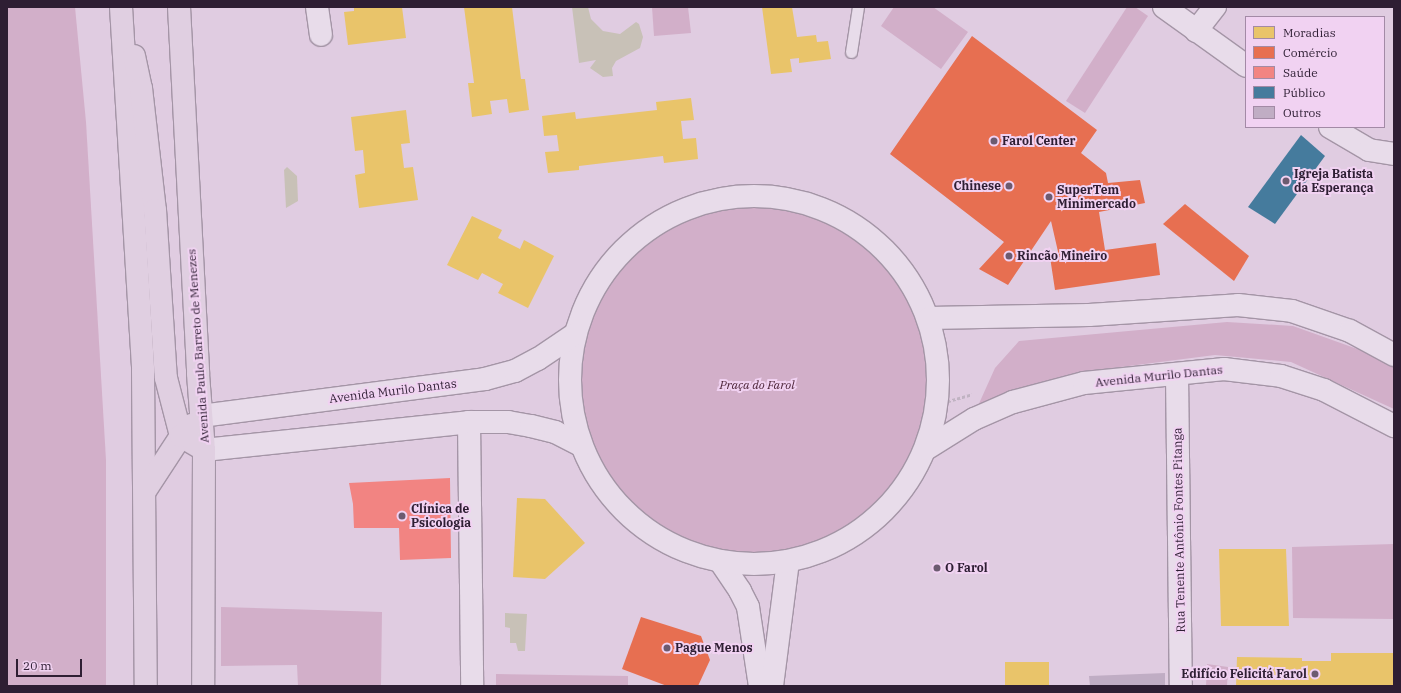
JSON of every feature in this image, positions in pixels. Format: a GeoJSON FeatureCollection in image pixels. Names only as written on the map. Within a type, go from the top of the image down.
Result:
{"type":"FeatureCollection","features":[{"type":"Feature","properties":{"kind":"main road","name":"Avenida Paulo Barreto de Menezes"},"geometry":{"type":"LineString","coordinates":[[179,7],[204,450],[204,686]]}},
{"type":"Feature","properties":{"kind":"main road"},"geometry":{"type":"LineString","coordinates":[[317,7],[321,36]]}},
{"type":"Feature","properties":{"kind":"main road"},"geometry":{"type":"LineString","coordinates":[[1164,7],[1245,65]]}},
{"type":"Feature","properties":{"kind":"main road"},"geometry":{"type":"LineString","coordinates":[[1196,30],[1215,7]]}},
{"type":"Feature","properties":{"kind":"main road"},"geometry":{"type":"LineString","coordinates":[[121,8],[142,88],[155,210],[166,378],[181,436],[204,450],[469,422],[508,422],[555,432],[581,445]]}},
{"type":"Feature","properties":{"kind":"main road"},"geometry":{"type":"LineString","coordinates":[[121,8],[143,371],[146,686]]}},
{"type":"Feature","properties":{"kind":"main road"},"geometry":{"type":"LineString","coordinates":[[1332,128],[1369,150],[1394,154]]}},
{"type":"Feature","properties":{"kind":"main road","name":"Avenida Murilo Dantas"},"geometry":{"type":"LineString","coordinates":[[759,195],[809,204],[854,224],[892,256],[929,318],[937,349],[938,404],[926,449],[903,489],[872,522],[846,540],[818,552],[788,561],[740,563],[720,561],[683,550],[650,532],[621,508],[598,478],[581,445],[569,390],[575,334],[594,288],[624,249],[641,236],[664,219],[710,201],[759,195]]}},
{"type":"Feature","properties":{"kind":"main road"},"geometry":{"type":"LineString","coordinates":[[929,318],[1089,315],[1238,305],[1292,311],[1350,331],[1394,355]]}},
{"type":"Feature","properties":{"kind":"main road","name":"Avenida Murilo Dantas"},"geometry":{"type":"LineString","coordinates":[[201,416],[485,379],[515,371],[538,359],[575,334]]}},
{"type":"Feature","properties":{"kind":"main road","name":"Avenida Murilo Dantas"},"geometry":{"type":"LineString","coordinates":[[926,449],[974,419],[1013,402],[1084,383],[1224,369],[1281,376],[1324,390],[1394,426]]}},
{"type":"Feature","properties":{"kind":"main road","name":"Rua Tenente Antônio Fontes Pitanga"},"geometry":{"type":"LineString","coordinates":[[1177,374],[1181,686]]}},
{"type":"Feature","properties":{"kind":"main road"},"geometry":{"type":"LineString","coordinates":[[145,491],[181,436],[201,416]]}},
{"type":"Feature","properties":{"kind":"main road"},"geometry":{"type":"LineString","coordinates":[[469,422],[472,686]]}},
{"type":"Feature","properties":{"kind":"main road"},"geometry":{"type":"LineString","coordinates":[[720,561],[748,607],[760,686]]}},
{"type":"Feature","properties":{"kind":"main road"},"geometry":{"type":"LineString","coordinates":[[772,686],[788,561]]}},
{"type":"Feature","properties":{"kind":"lane"},"geometry":{"type":"LineString","coordinates":[[850,52],[858,7]]}},
{"type":"Feature","properties":{"kind":"green space"},"geometry":{"type":"Polygon","coordinates":[[[7,7],[75,7],[86,122],[106,460],[106,686],[7,686],[7,7]]]}},
{"type":"Feature","properties":{"kind":"green space"},"geometry":{"type":"Polygon","coordinates":[[[652,7],[688,7],[691,33],[654,36],[652,7]]]}},
{"type":"Feature","properties":{"kind":"green space"},"geometry":{"type":"Polygon","coordinates":[[[894,7],[933,7],[968,32],[941,69],[881,26],[894,7]]]}},
{"type":"Feature","properties":{"kind":"green space"},"geometry":{"type":"Polygon","coordinates":[[[1127,7],[1135,7],[1148,16],[1085,113],[1066,101],[1127,7]]]}},
{"type":"Feature","properties":{"kind":"green space","name":"Praça do Farol"},"geometry":{"type":"Polygon","coordinates":[[[754,196],[790,200],[824,210],[856,227],[884,250],[907,278],[924,310],[934,344],[938,380],[934,416],[924,450],[907,482],[884,510],[856,533],[824,550],[790,560],[754,564],[718,560],[684,550],[652,533],[624,510],[601,482],[584,450],[574,416],[570,380],[574,344],[584,310],[601,278],[624,250],[652,227],[684,210],[718,200],[754,196]]]}},
{"type":"Feature","properties":{"kind":"green space"},"geometry":{"type":"Polygon","coordinates":[[[1227,322],[1293,326],[1377,356],[1394,366],[1394,409],[1291,362],[1215,355],[1113,368],[1056,378],[977,408],[995,368],[1019,341],[1227,322]]]}},
{"type":"Feature","properties":{"kind":"green space"},"geometry":{"type":"Polygon","coordinates":[[[1394,544],[1394,619],[1293,618],[1292,547],[1394,544]]]}},
{"type":"Feature","properties":{"kind":"green space"},"geometry":{"type":"Polygon","coordinates":[[[221,607],[382,612],[381,686],[298,686],[297,665],[221,666],[221,607]]]}},
{"type":"Feature","properties":{"kind":"green space"},"geometry":{"type":"Polygon","coordinates":[[[1207,664],[1228,667],[1227,686],[1206,686],[1207,664]]]}},
{"type":"Feature","properties":{"kind":"green space"},"geometry":{"type":"Polygon","coordinates":[[[496,674],[628,676],[628,686],[496,686],[496,674]]]}},
{"type":"Feature","properties":{"kind":"shaded area"},"geometry":{"type":"Polygon","coordinates":[[[572,7],[588,7],[591,19],[603,31],[620,34],[636,22],[639,24],[643,37],[640,48],[616,61],[612,68],[613,76],[603,77],[590,68],[596,60],[579,63],[572,7]]]}},
{"type":"Feature","properties":{"kind":"shaded area"},"geometry":{"type":"Polygon","coordinates":[[[287,167],[297,176],[298,201],[286,208],[284,170],[287,167]]]}},
{"type":"Feature","properties":{"kind":"shaded area"},"geometry":{"type":"Polygon","coordinates":[[[505,613],[527,614],[525,651],[518,651],[516,643],[510,643],[510,628],[505,627],[505,613]]]}},
{"type":"Feature","properties":{"kind":"building: Moradias"},"geometry":{"type":"Polygon","coordinates":[[[354,7],[402,7],[406,38],[348,45],[344,12],[354,11],[354,7]]]}},
{"type":"Feature","properties":{"kind":"building: Moradias"},"geometry":{"type":"Polygon","coordinates":[[[464,7],[512,7],[521,79],[525,79],[529,110],[509,113],[507,99],[490,101],[492,114],[472,117],[468,83],[474,83],[464,7]]]}},
{"type":"Feature","properties":{"kind":"building: Moradias"},"geometry":{"type":"Polygon","coordinates":[[[762,7],[792,7],[797,37],[816,35],[817,42],[828,41],[831,59],[799,63],[799,58],[790,59],[792,72],[771,74],[762,7]]]}},
{"type":"Feature","properties":{"kind":"building: Moradias"},"geometry":{"type":"Polygon","coordinates":[[[691,98],[694,120],[681,121],[683,139],[696,138],[698,159],[664,163],[663,156],[579,166],[579,170],[548,173],[545,152],[559,151],[557,135],[544,136],[542,116],[575,112],[576,119],[657,110],[656,102],[691,98]]]}},
{"type":"Feature","properties":{"kind":"building: Moradias"},"geometry":{"type":"Polygon","coordinates":[[[406,110],[410,143],[401,144],[404,168],[413,167],[418,200],[359,208],[355,175],[365,173],[363,150],[355,151],[351,117],[406,110]]]}},
{"type":"Feature","properties":{"kind":"building: Moradias"},"geometry":{"type":"Polygon","coordinates":[[[472,216],[502,230],[498,238],[520,249],[524,240],[554,256],[528,308],[498,293],[503,284],[482,273],[478,280],[447,265],[472,216]]]}},
{"type":"Feature","properties":{"kind":"building: Moradias"},"geometry":{"type":"Polygon","coordinates":[[[517,498],[545,499],[585,543],[545,579],[513,577],[517,498]]]}},
{"type":"Feature","properties":{"kind":"building: Moradias"},"geometry":{"type":"Polygon","coordinates":[[[1219,549],[1286,549],[1289,626],[1221,626],[1219,549]]]}},
{"type":"Feature","properties":{"kind":"building: Moradias","name":"Edifício Felicitá Farol"},"geometry":{"type":"Polygon","coordinates":[[[1331,653],[1394,653],[1394,686],[1236,686],[1237,657],[1302,658],[1302,661],[1331,661],[1331,653]]]}},
{"type":"Feature","properties":{"kind":"building: Moradias"},"geometry":{"type":"Polygon","coordinates":[[[1005,662],[1049,662],[1049,686],[1002,686],[1005,685],[1005,662]]]}},
{"type":"Feature","properties":{"kind":"building: Comércio","name":"Farol Center"},"geometry":{"type":"Polygon","coordinates":[[[972,36],[1097,130],[1081,153],[1106,173],[1108,183],[1140,180],[1145,203],[1099,212],[1105,250],[1156,243],[1160,275],[1055,290],[1050,257],[1059,256],[1051,221],[1008,285],[979,269],[1004,242],[890,154],[972,36]]]}},
{"type":"Feature","properties":{"kind":"building: Comércio"},"geometry":{"type":"Polygon","coordinates":[[[1185,204],[1249,256],[1234,281],[1163,224],[1185,204]]]}},
{"type":"Feature","properties":{"kind":"building: Comércio","name":"Pague Menos"},"geometry":{"type":"Polygon","coordinates":[[[641,617],[701,636],[710,660],[698,686],[667,686],[622,669],[641,617]]]}},
{"type":"Feature","properties":{"kind":"building: Saúde","name":"Clínica de Psicologia"},"geometry":{"type":"Polygon","coordinates":[[[450,478],[451,558],[400,560],[399,528],[354,528],[353,504],[349,483],[450,478]]]}},
{"type":"Feature","properties":{"kind":"building: Público","name":"Igreja Batista da Esperança"},"geometry":{"type":"Polygon","coordinates":[[[1301,135],[1325,156],[1275,224],[1248,207],[1301,135]]]}},
{"type":"Feature","properties":{"kind":"building: Outros"},"geometry":{"type":"Polygon","coordinates":[[[1165,673],[1165,686],[1090,686],[1089,676],[1165,673]]]}},
{"type":"Feature","properties":{"kind":"place","name":"Farol Center"},"geometry":{"type":"Point","coordinates":[994,141]}},
{"type":"Feature","properties":{"kind":"place","name":"Igreja Batista da Esperança"},"geometry":{"type":"Point","coordinates":[1286,181]}},
{"type":"Feature","properties":{"kind":"place","name":"Chinese"},"geometry":{"type":"Point","coordinates":[1009,186]}},
{"type":"Feature","properties":{"kind":"place","name":"SuperTem Minimercado"},"geometry":{"type":"Point","coordinates":[1049,197]}},
{"type":"Feature","properties":{"kind":"place","name":"Rincão Mineiro"},"geometry":{"type":"Point","coordinates":[1009,256]}},
{"type":"Feature","properties":{"kind":"place","name":"Clínica de Psicologia"},"geometry":{"type":"Point","coordinates":[402,516]}},
{"type":"Feature","properties":{"kind":"place","name":"O Farol"},"geometry":{"type":"Point","coordinates":[937,568]}},
{"type":"Feature","properties":{"kind":"place","name":"Pague Menos"},"geometry":{"type":"Point","coordinates":[667,648]}},
{"type":"Feature","properties":{"kind":"place","name":"Edifício Felicitá Farol"},"geometry":{"type":"Point","coordinates":[1315,674]}}]}
